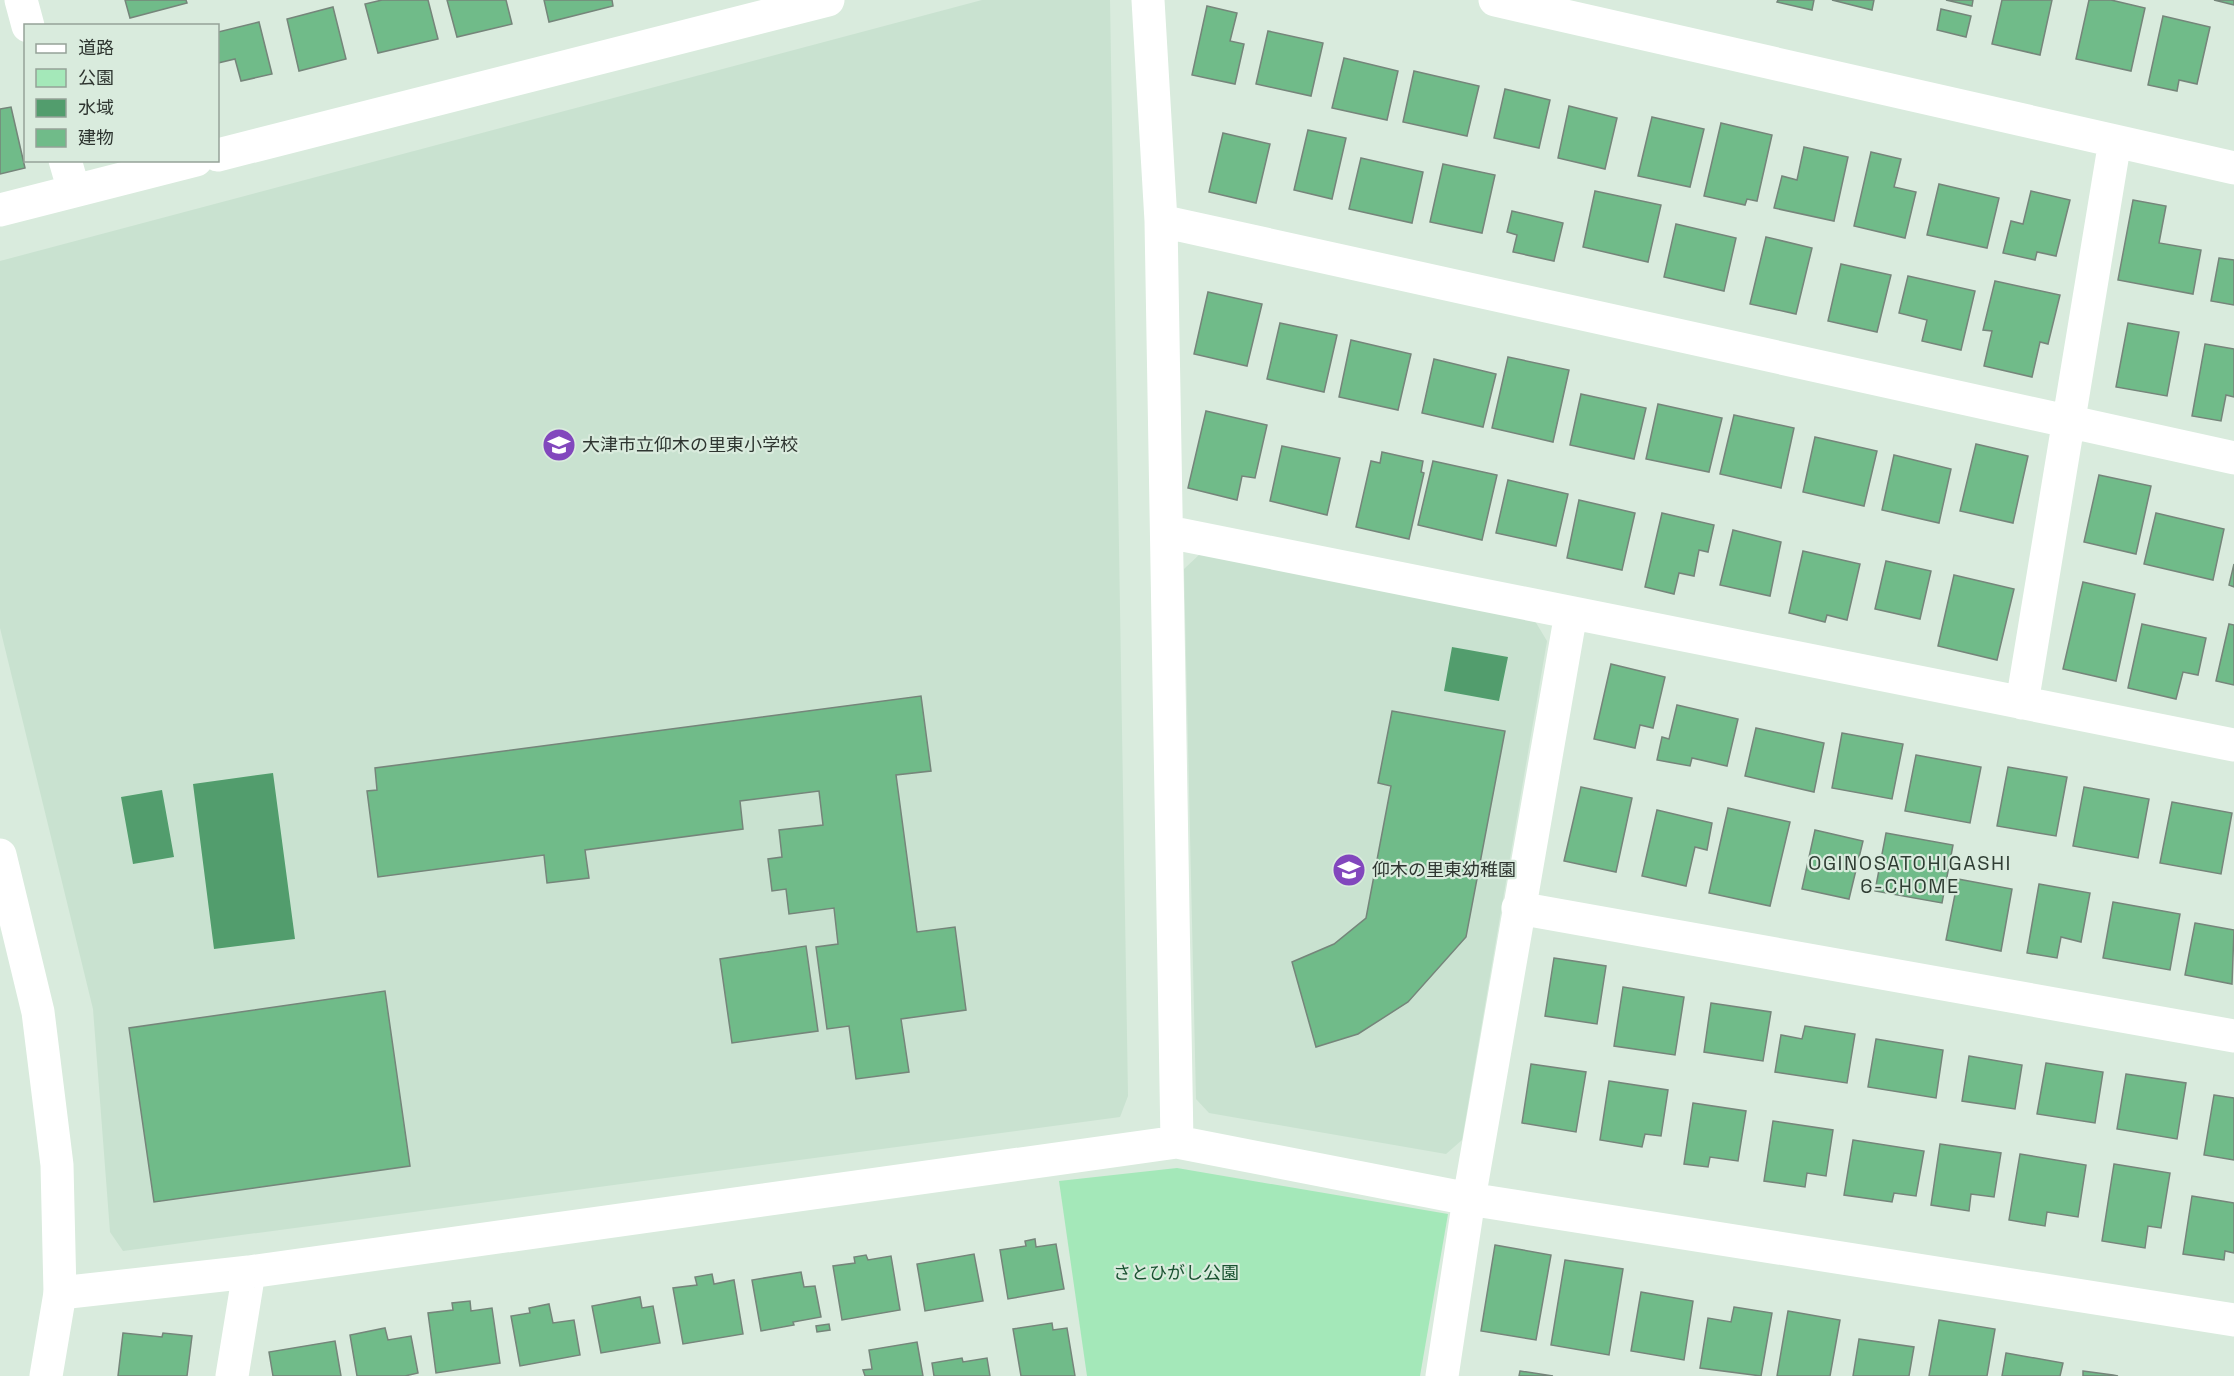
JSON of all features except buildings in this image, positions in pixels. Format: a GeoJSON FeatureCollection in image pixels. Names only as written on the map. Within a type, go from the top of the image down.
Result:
{"type":"FeatureCollection","features":[{"type":"Feature","properties":{"kind":"street"},"geometry":{"type":"LineString","coordinates":[[21,0],[27,24]]}},
{"type":"Feature","properties":{"kind":"street"},"geometry":{"type":"LineString","coordinates":[[219,155],[828,0]]}},
{"type":"Feature","properties":{"kind":"street"},"geometry":{"type":"LineString","coordinates":[[1148,0],[1161,221],[1177,1142]]}},
{"type":"Feature","properties":{"kind":"street"},"geometry":{"type":"LineString","coordinates":[[1495,0],[1535,4],[2234,168]]}},
{"type":"Feature","properties":{"kind":"street"},"geometry":{"type":"LineString","coordinates":[[2022,703],[2115,141]]}},
{"type":"Feature","properties":{"kind":"street"},"geometry":{"type":"LineString","coordinates":[[66,162],[74,192]]}},
{"type":"Feature","properties":{"kind":"street"},"geometry":{"type":"LineString","coordinates":[[0,210],[188,162]]}},
{"type":"Feature","properties":{"kind":"street"},"geometry":{"type":"LineString","coordinates":[[1161,221],[2234,458]]}},
{"type":"Feature","properties":{"kind":"street"},"geometry":{"type":"LineString","coordinates":[[1168,532],[2234,745]]}},
{"type":"Feature","properties":{"kind":"street"},"geometry":{"type":"LineString","coordinates":[[1442,1376],[1518,908],[1571,613]]}},
{"type":"Feature","properties":{"kind":"street"},"geometry":{"type":"LineString","coordinates":[[0,855],[38,1012],[57,1165],[60,1293],[46,1376]]}},
{"type":"Feature","properties":{"kind":"street"},"geometry":{"type":"LineString","coordinates":[[1518,908],[2234,1036]]}},
{"type":"Feature","properties":{"kind":"street"},"geometry":{"type":"LineString","coordinates":[[60,1293],[249,1272],[1177,1142],[1469,1199],[2234,1320]]}},
{"type":"Feature","properties":{"kind":"street"},"geometry":{"type":"LineString","coordinates":[[232,1376],[249,1272]]}},
{"type":"Feature","properties":{"kind":"shaded area","name":"大津市立仰木の里東小学校"},"geometry":{"type":"Polygon","coordinates":[[[982,0],[1110,0],[1128,1096],[1120,1117],[123,1251],[110,1232],[93,1009],[0,628],[0,261],[982,0]]]}},
{"type":"Feature","properties":{"kind":"shaded area","name":"仰木の里東幼稚園"},"geometry":{"type":"Polygon","coordinates":[[[1200,554],[1535,621],[1547,641],[1462,1140],[1446,1154],[1209,1113],[1196,1099],[1184,569],[1200,554]]]}},
{"type":"Feature","properties":{"kind":"green space","name":"さとひがし公園"},"geometry":{"type":"Polygon","coordinates":[[[1177,1168],[1448,1214],[1420,1376],[1087,1376],[1059,1181],[1177,1168]]]}},
{"type":"Feature","properties":{"kind":"water"},"geometry":{"type":"Polygon","coordinates":[[[1452,647],[1508,657],[1499,701],[1444,691],[1452,647]]]}},
{"type":"Feature","properties":{"kind":"water"},"geometry":{"type":"Polygon","coordinates":[[[273,773],[295,939],[214,949],[193,784],[273,773]]]}},
{"type":"Feature","properties":{"kind":"water"},"geometry":{"type":"Polygon","coordinates":[[[162,790],[174,857],[133,864],[121,797],[162,790]]]}},
{"type":"Feature","properties":{"kind":"place","name":"大津市立仰木の里東小学校"},"geometry":{"type":"Point","coordinates":[559,445]}},
{"type":"Feature","properties":{"kind":"place","name":"仰木の里東幼稚園"},"geometry":{"type":"Point","coordinates":[1349,870]}},
{"type":"Feature","properties":{"kind":"district","name":"OGINOSATOHIGASHI 6-CHOME"},"geometry":{"type":"Point","coordinates":[1910,874]}}]}
